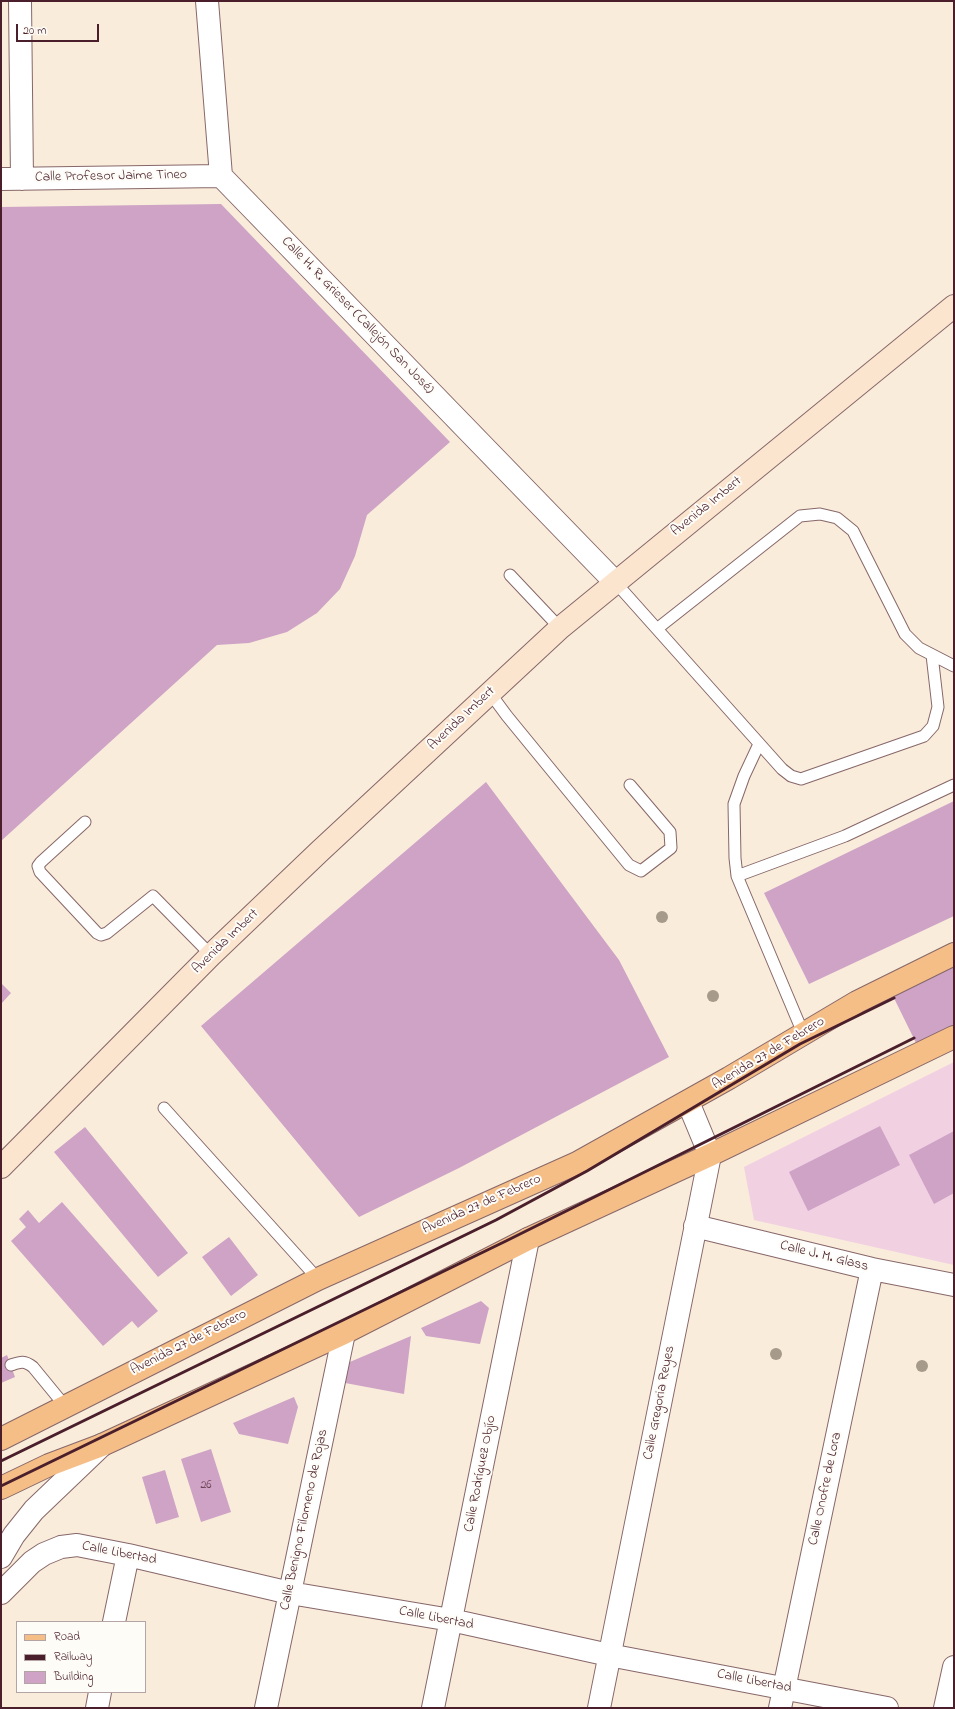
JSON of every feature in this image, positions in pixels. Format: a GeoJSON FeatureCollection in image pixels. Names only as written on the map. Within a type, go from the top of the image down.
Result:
{"type":"FeatureCollection","features":[{"type":"Feature","properties":{"kind":"main road","name":"Avenida Imbert"},"geometry":{"type":"LineString","coordinates":[[1,1167],[211,955],[320,850],[560,628],[954,306]]}},
{"type":"Feature","properties":{"kind":"main road","name":"Avenida 27 de Febrero"},"geometry":{"type":"LineString","coordinates":[[1,1439],[318,1279],[577,1163],[688,1102],[857,1002],[954,954]]}},
{"type":"Feature","properties":{"kind":"main road"},"geometry":{"type":"LineString","coordinates":[[1,1488],[49,1465],[102,1445],[344,1333],[528,1239],[710,1155],[954,1037]]}},
{"type":"Feature","properties":{"kind":"street"},"geometry":{"type":"LineString","coordinates":[[12,179],[20,1]]}},
{"type":"Feature","properties":{"kind":"street"},"geometry":{"type":"LineString","coordinates":[[207,1],[221,176]]}},
{"type":"Feature","properties":{"kind":"street","name":"Calle Profesor Jaime Tineo"},"geometry":{"type":"LineString","coordinates":[[12,179],[221,176]]}},
{"type":"Feature","properties":{"kind":"street","name":"Calle H. R. Grieser (Callejón San José)"},"geometry":{"type":"LineString","coordinates":[[221,176],[615,582]]}},
{"type":"Feature","properties":{"kind":"street"},"geometry":{"type":"LineString","coordinates":[[688,1102],[710,1155]]}},
{"type":"Feature","properties":{"kind":"street","name":"Calle Gregoria Reyes"},"geometry":{"type":"LineString","coordinates":[[599,1708],[710,1155]]}},
{"type":"Feature","properties":{"kind":"street","name":"Calle J. M. Glass"},"geometry":{"type":"LineString","coordinates":[[696,1226],[872,1269],[954,1285]]}},
{"type":"Feature","properties":{"kind":"street","name":"Calle Rodríguez Objío"},"geometry":{"type":"LineString","coordinates":[[433,1708],[528,1239]]}},
{"type":"Feature","properties":{"kind":"street","name":"Calle Onofre de Lora"},"geometry":{"type":"LineString","coordinates":[[782,1698],[872,1269]]}},
{"type":"Feature","properties":{"kind":"street","name":"Calle Benigno Filomeno de Rojas"},"geometry":{"type":"LineString","coordinates":[[266,1708],[344,1333]]}},
{"type":"Feature","properties":{"kind":"street"},"geometry":{"type":"LineString","coordinates":[[1,1557],[14,1535],[34,1510],[102,1445]]}},
{"type":"Feature","properties":{"kind":"street","name":"Calle Libertad"},"geometry":{"type":"LineString","coordinates":[[1,1593],[32,1562],[44,1554],[61,1547],[77,1545],[128,1555],[290,1593],[451,1620],[609,1655],[782,1698],[887,1708]]}},
{"type":"Feature","properties":{"kind":"street"},"geometry":{"type":"LineString","coordinates":[[114,1621],[128,1555]]}},
{"type":"Feature","properties":{"kind":"street"},"geometry":{"type":"LineString","coordinates":[[945,1708],[954,1667]]}},
{"type":"Feature","properties":{"kind":"street"},"geometry":{"type":"LineString","coordinates":[[97,1708],[100,1693]]}},
{"type":"Feature","properties":{"kind":"lane"},"geometry":{"type":"LineString","coordinates":[[658,628],[800,516],[820,514],[837,518],[853,531],[905,634],[919,648],[954,666]]}},
{"type":"Feature","properties":{"kind":"lane"},"geometry":{"type":"LineString","coordinates":[[510,575],[560,628]]}},
{"type":"Feature","properties":{"kind":"lane"},"geometry":{"type":"LineString","coordinates":[[615,582],[658,628],[759,744],[782,769],[791,776],[801,778],[924,736],[933,726],[938,707],[932,655]]}},
{"type":"Feature","properties":{"kind":"lane"},"geometry":{"type":"LineString","coordinates":[[490,693],[507,716],[630,865],[641,871],[671,848],[670,832],[630,785]]}},
{"type":"Feature","properties":{"kind":"lane"},"geometry":{"type":"LineString","coordinates":[[759,744],[744,776],[734,804],[735,858],[737,876],[803,1034]]}},
{"type":"Feature","properties":{"kind":"lane"},"geometry":{"type":"LineString","coordinates":[[737,876],[845,836],[954,785]]}},
{"type":"Feature","properties":{"kind":"lane"},"geometry":{"type":"LineString","coordinates":[[85,822],[38,866],[40,872],[97,933],[102,935],[107,933],[153,896],[211,955]]}},
{"type":"Feature","properties":{"kind":"lane"},"geometry":{"type":"LineString","coordinates":[[164,1108],[318,1279]]}},
{"type":"Feature","properties":{"kind":"lane"},"geometry":{"type":"LineString","coordinates":[[10,1365],[22,1361],[27,1362],[33,1367],[65,1406]]}},
{"type":"Feature","properties":{"kind":"shaded area"},"geometry":{"type":"Polygon","coordinates":[[[954,1062],[954,1265],[754,1220],[744,1167],[954,1062]]]}},
{"type":"Feature","properties":{"kind":"building"},"geometry":{"type":"Polygon","coordinates":[[[221,204],[450,442],[367,515],[355,556],[340,589],[317,613],[287,632],[249,643],[217,645],[1,841],[1,207],[221,204]]]}},
{"type":"Feature","properties":{"kind":"building"},"geometry":{"type":"Polygon","coordinates":[[[486,782],[619,960],[669,1057],[459,1168],[359,1217],[201,1026],[486,782]]]}},
{"type":"Feature","properties":{"kind":"building"},"geometry":{"type":"Polygon","coordinates":[[[954,801],[954,916],[809,984],[764,893],[954,801]]]}},
{"type":"Feature","properties":{"kind":"building"},"geometry":{"type":"Polygon","coordinates":[[[954,960],[954,1029],[918,1047],[891,992],[954,960]]]}},
{"type":"Feature","properties":{"kind":"building"},"geometry":{"type":"Polygon","coordinates":[[[1,983],[11,993],[1,1004],[1,983]]]}},
{"type":"Feature","properties":{"kind":"building"},"geometry":{"type":"Polygon","coordinates":[[[880,1126],[900,1165],[808,1211],[789,1172],[880,1126]]]}},
{"type":"Feature","properties":{"kind":"building"},"geometry":{"type":"Polygon","coordinates":[[[85,1127],[188,1253],[158,1277],[54,1152],[85,1127]]]}},
{"type":"Feature","properties":{"kind":"building"},"geometry":{"type":"Polygon","coordinates":[[[954,1131],[954,1193],[934,1204],[909,1155],[954,1131]]]}},
{"type":"Feature","properties":{"kind":"building"},"geometry":{"type":"Polygon","coordinates":[[[62,1202],[158,1311],[138,1328],[132,1321],[103,1346],[11,1241],[26,1227],[19,1219],[28,1210],[39,1223],[62,1202]]]}},
{"type":"Feature","properties":{"kind":"building"},"geometry":{"type":"Polygon","coordinates":[[[229,1237],[258,1275],[231,1296],[202,1257],[229,1237]]]}},
{"type":"Feature","properties":{"kind":"building"},"geometry":{"type":"Polygon","coordinates":[[[481,1301],[489,1308],[480,1344],[426,1336],[421,1328],[481,1301]]]}},
{"type":"Feature","properties":{"kind":"building"},"geometry":{"type":"Polygon","coordinates":[[[411,1336],[404,1394],[340,1382],[338,1367],[411,1336]]]}},
{"type":"Feature","properties":{"kind":"building"},"geometry":{"type":"Polygon","coordinates":[[[7,1355],[15,1377],[1,1383],[1,1358],[7,1355]]]}},
{"type":"Feature","properties":{"kind":"building"},"geometry":{"type":"Polygon","coordinates":[[[294,1397],[298,1407],[288,1444],[239,1434],[233,1423],[294,1397]]]}},
{"type":"Feature","properties":{"kind":"building"},"geometry":{"type":"Polygon","coordinates":[[[211,1449],[231,1512],[201,1522],[181,1459],[211,1449]]]}},
{"type":"Feature","properties":{"kind":"building"},"geometry":{"type":"Polygon","coordinates":[[[165,1470],[179,1517],[156,1524],[142,1477],[165,1470]]]}},
{"type":"Feature","properties":{"kind":"railway"},"geometry":{"type":"LineString","coordinates":[[1,1461],[496,1220],[587,1171],[800,1044],[894,998]]}},
{"type":"Feature","properties":{"kind":"railway"},"geometry":{"type":"LineString","coordinates":[[1,1486],[506,1241],[914,1038]]}}]}
